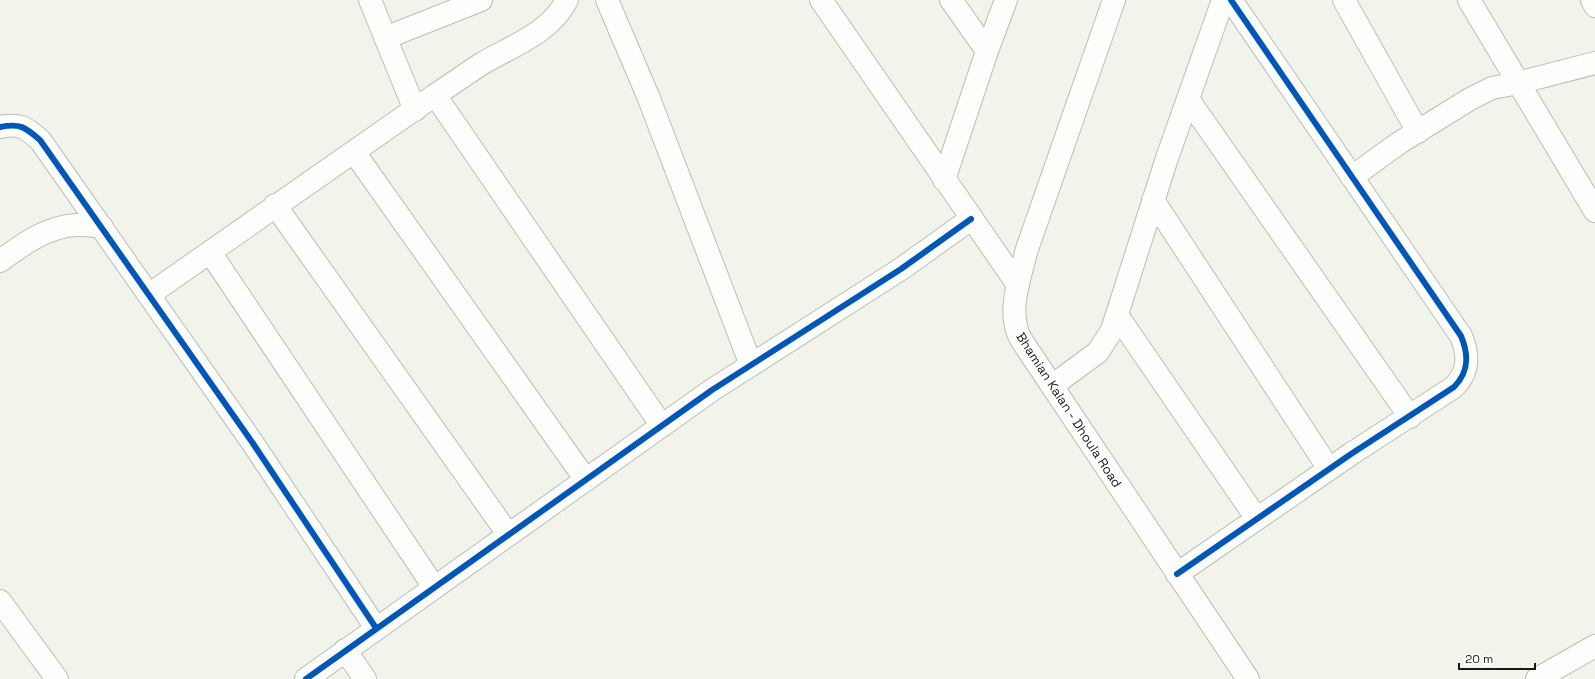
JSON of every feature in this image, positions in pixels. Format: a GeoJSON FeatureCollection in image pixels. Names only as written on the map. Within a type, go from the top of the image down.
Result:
{"type":"FeatureCollection","features":[{"type":"Feature","properties":{"kind":"street"},"geometry":{"type":"LineString","coordinates":[[370,0],[414,110]]}},
{"type":"Feature","properties":{"kind":"street"},"geometry":{"type":"LineString","coordinates":[[150,294],[435,95],[483,63],[528,39],[541,30],[562,10],[567,0]]}},
{"type":"Feature","properties":{"kind":"street"},"geometry":{"type":"LineString","coordinates":[[607,0],[648,96],[751,365]]}},
{"type":"Feature","properties":{"kind":"street"},"geometry":{"type":"LineString","coordinates":[[821,0],[1018,285]]}},
{"type":"Feature","properties":{"kind":"street"},"geometry":{"type":"LineString","coordinates":[[951,0],[986,51]]}},
{"type":"Feature","properties":{"kind":"street"},"geometry":{"type":"LineString","coordinates":[[944,180],[986,51],[1006,0]]}},
{"type":"Feature","properties":{"kind":"street","name":"Bhamian Kalan - Dhoula Road"},"geometry":{"type":"LineString","coordinates":[[1114,0],[1027,249],[1018,285],[1014,312],[1017,331],[1052,386],[1248,679]]}},
{"type":"Feature","properties":{"kind":"street"},"geometry":{"type":"LineString","coordinates":[[1052,386],[1098,352],[1112,330],[1153,200],[1223,0]]}},
{"type":"Feature","properties":{"kind":"street"},"geometry":{"type":"LineString","coordinates":[[1177,574],[1329,469],[1454,387],[1462,380],[1466,369],[1466,347],[1461,336],[1231,0]]}},
{"type":"Feature","properties":{"kind":"street"},"geometry":{"type":"LineString","coordinates":[[1344,0],[1418,132]]}},
{"type":"Feature","properties":{"kind":"street"},"geometry":{"type":"LineString","coordinates":[[1469,0],[1595,211]]}},
{"type":"Feature","properties":{"kind":"street"},"geometry":{"type":"LineString","coordinates":[[1592,0],[1595,6]]}},
{"type":"Feature","properties":{"kind":"street"},"geometry":{"type":"LineString","coordinates":[[385,38],[477,1]]}},
{"type":"Feature","properties":{"kind":"street"},"geometry":{"type":"LineString","coordinates":[[1352,177],[1375,159],[1470,99],[1492,88],[1518,83],[1595,63]]}},
{"type":"Feature","properties":{"kind":"street"},"geometry":{"type":"LineString","coordinates":[[435,95],[662,426]]}},
{"type":"Feature","properties":{"kind":"street"},"geometry":{"type":"LineString","coordinates":[[1188,99],[1410,417]]}},
{"type":"Feature","properties":{"kind":"street"},"geometry":{"type":"LineString","coordinates":[[0,127],[11,125],[25,126],[40,140],[150,294],[252,442],[376,628]]}},
{"type":"Feature","properties":{"kind":"street"},"geometry":{"type":"LineString","coordinates":[[354,152],[586,480]]}},
{"type":"Feature","properties":{"kind":"street"},"geometry":{"type":"LineString","coordinates":[[1153,200],[1329,469]]}},
{"type":"Feature","properties":{"kind":"street"},"geometry":{"type":"LineString","coordinates":[[275,206],[508,534]]}},
{"type":"Feature","properties":{"kind":"street"},"geometry":{"type":"LineString","coordinates":[[306,679],[662,426],[751,365],[901,269],[971,219]]}},
{"type":"Feature","properties":{"kind":"street"},"geometry":{"type":"LineString","coordinates":[[0,261],[32,238],[60,227],[75,225],[102,227]]}},
{"type":"Feature","properties":{"kind":"street"},"geometry":{"type":"LineString","coordinates":[[210,252],[434,587]]}},
{"type":"Feature","properties":{"kind":"street"},"geometry":{"type":"LineString","coordinates":[[1117,314],[1257,519]]}},
{"type":"Feature","properties":{"kind":"street"},"geometry":{"type":"LineString","coordinates":[[0,601],[57,679]]}},
{"type":"Feature","properties":{"kind":"street"},"geometry":{"type":"LineString","coordinates":[[1536,679],[1595,646]]}},
{"type":"Feature","properties":{"kind":"street"},"geometry":{"type":"LineString","coordinates":[[345,650],[366,679]]}},
{"type":"Feature","properties":{"kind":"cycle path"},"geometry":{"type":"LineString","coordinates":[[1177,574],[1351,454],[1454,387],[1463,375],[1466,363],[1464,343],[1461,336],[1231,0]]}},
{"type":"Feature","properties":{"kind":"cycle path"},"geometry":{"type":"LineString","coordinates":[[0,127],[22,127],[40,140],[252,442],[376,628]]}},
{"type":"Feature","properties":{"kind":"cycle path"},"geometry":{"type":"LineString","coordinates":[[306,679],[712,390],[901,269],[971,219]]}}]}
